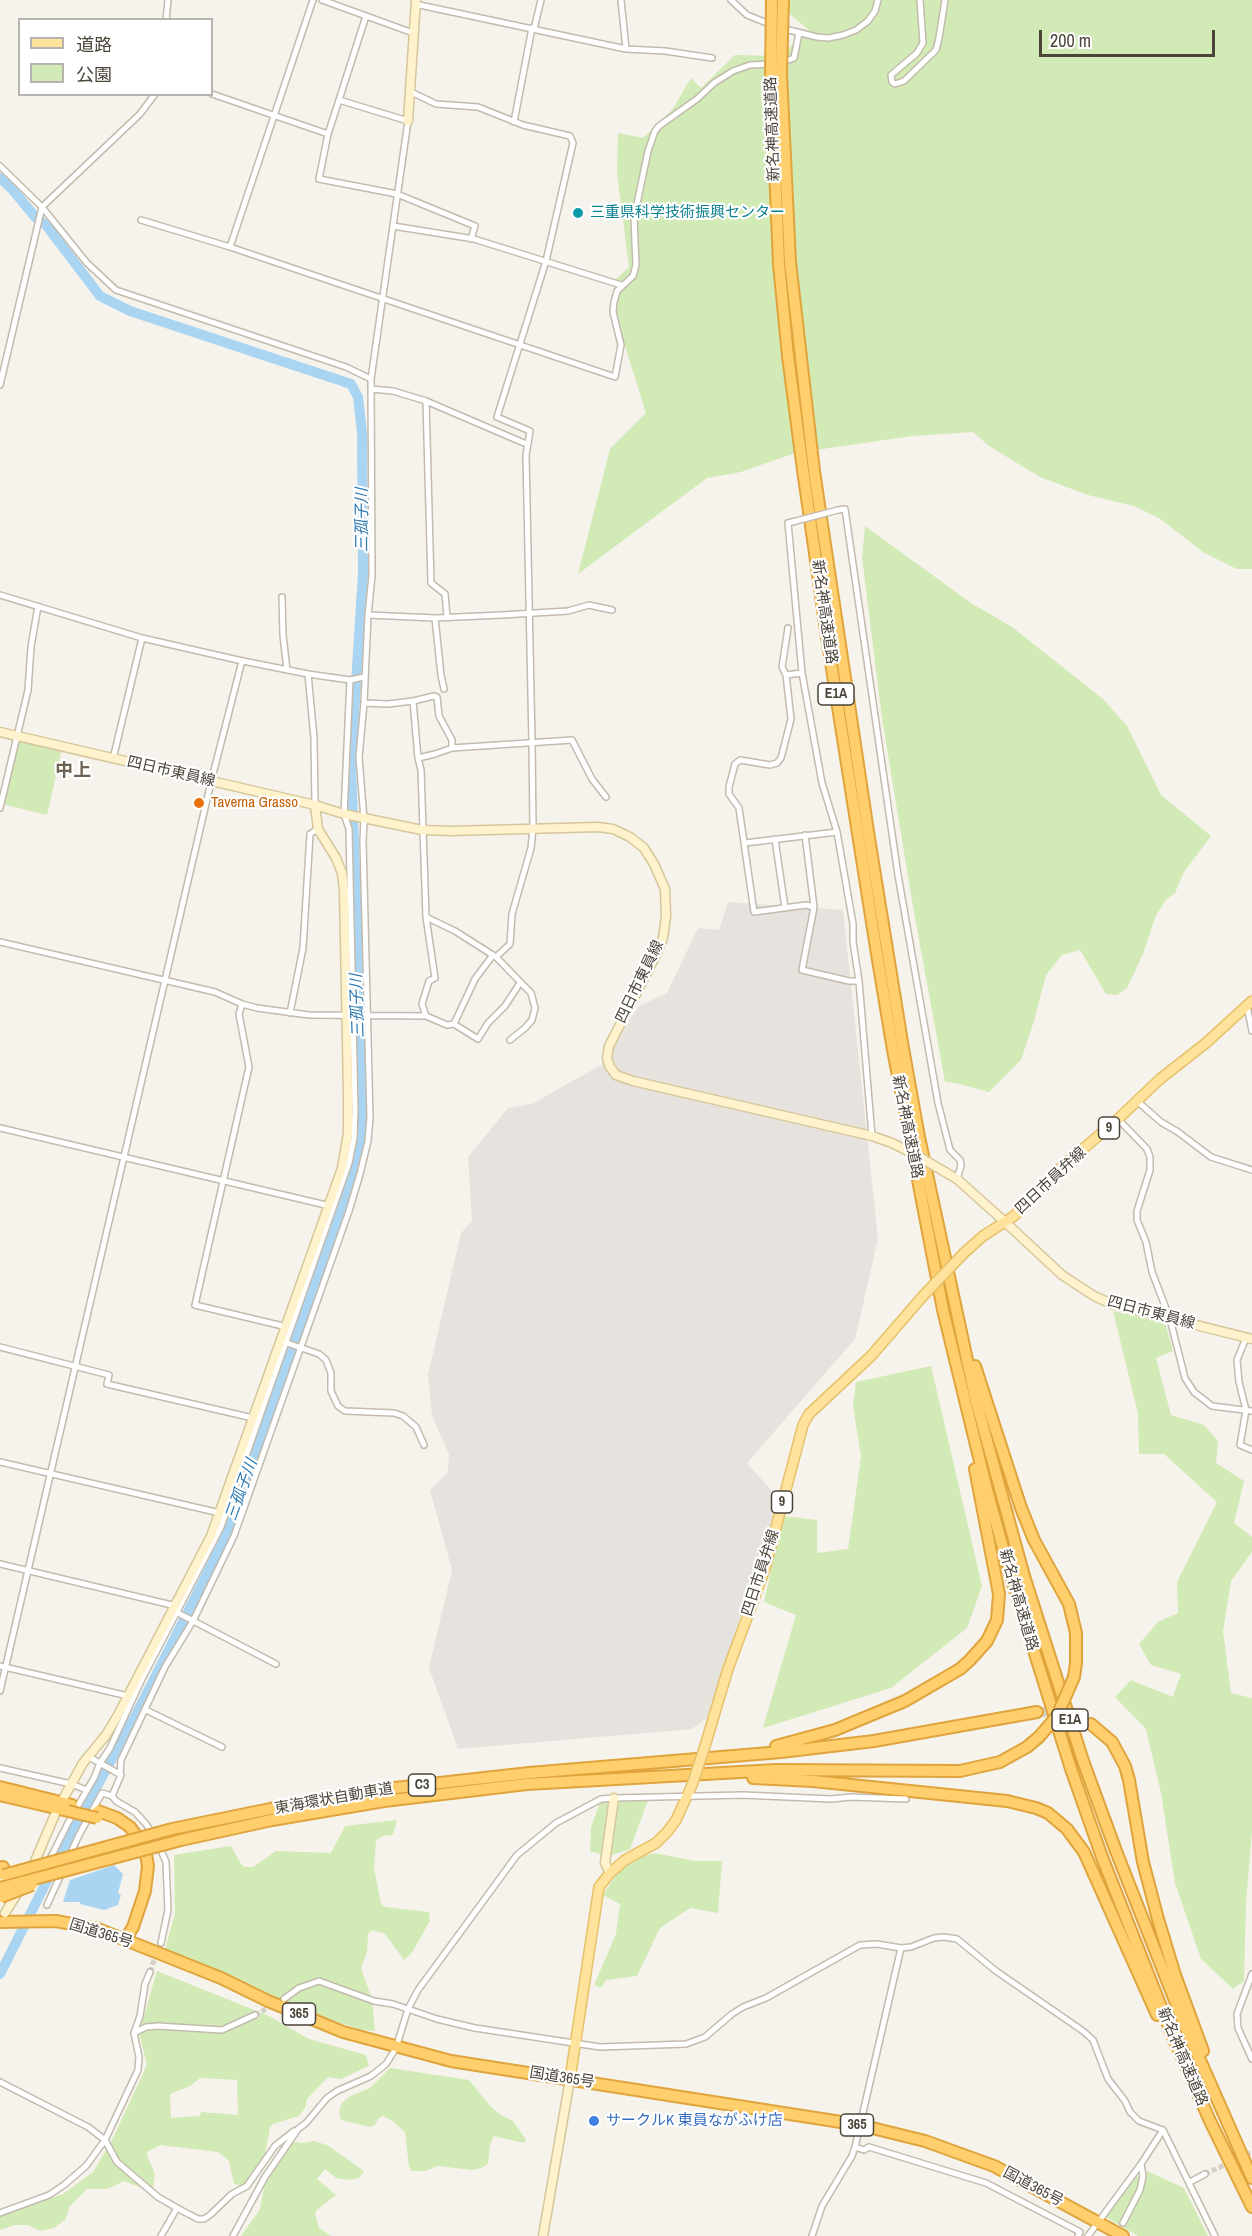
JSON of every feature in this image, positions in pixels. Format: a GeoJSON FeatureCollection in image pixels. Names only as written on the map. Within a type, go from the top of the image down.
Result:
{"type":"FeatureCollection","features":[{"type":"Feature","properties":{"kind":"highway","name":"新名神高速道路"},"geometry":{"type":"LineString","coordinates":[[772,0],[790,262],[814,471],[884,934],[919,1137],[941,1245],[975,1396],[998,1485],[1024,1576],[1083,1761],[1185,2026],[1252,2177]]}},
{"type":"Feature","properties":{"kind":"highway","name":"新名神高速道路"},"geometry":{"type":"LineString","coordinates":[[783,0],[776,73],[779,264],[788,356],[827,637],[876,948],[905,1116],[943,1310],[1011,1577],[1071,1769],[1138,1950],[1210,2121],[1252,2207]]}},
{"type":"Feature","properties":{"kind":"highway"},"geometry":{"type":"LineString","coordinates":[[675,1775],[776,1770],[960,1771],[1000,1762],[1027,1747],[1039,1737],[1060,1711],[1074,1677],[1077,1648],[1071,1611],[1063,1591],[1034,1540],[1021,1508],[973,1361],[941,1245]]}},
{"type":"Feature","properties":{"kind":"highway"},"geometry":{"type":"LineString","coordinates":[[675,1761],[788,1744],[859,1721],[929,1688],[970,1660],[993,1631],[999,1607],[997,1580],[943,1310]]}},
{"type":"Feature","properties":{"kind":"highway"},"geometry":{"type":"LineString","coordinates":[[675,1761],[874,1741],[1037,1712]]}},
{"type":"Feature","properties":{"kind":"highway"},"geometry":{"type":"LineString","coordinates":[[1091,1724],[1112,1742],[1125,1766],[1143,1862],[1166,1947],[1205,2057],[1252,2177]]}},
{"type":"Feature","properties":{"kind":"highway","name":"東海環状自動車道"},"geometry":{"type":"LineString","coordinates":[[2,1871],[172,1829],[386,1789],[529,1773],[675,1761]]}},
{"type":"Feature","properties":{"kind":"highway"},"geometry":{"type":"LineString","coordinates":[[675,1775],[813,1781],[876,1787],[1007,1801],[1047,1813],[1067,1829],[1084,1852],[1146,1994],[1210,2121]]}},
{"type":"Feature","properties":{"kind":"highway","name":"東海環状自動車道"},"geometry":{"type":"LineString","coordinates":[[0,1894],[123,1854],[272,1820],[463,1790],[675,1775]]}},
{"type":"Feature","properties":{"kind":"highway"},"geometry":{"type":"LineString","coordinates":[[0,1786],[98,1815],[117,1818],[130,1827],[141,1842],[148,1866],[146,1891],[133,1927],[125,1940]]}},
{"type":"Feature","properties":{"kind":"highway"},"geometry":{"type":"LineString","coordinates":[[0,1795],[68,1805]]}},
{"type":"Feature","properties":{"kind":"highway","name":"国道365号"},"geometry":{"type":"LineString","coordinates":[[2,1917],[79,1925],[125,1940],[221,1978],[268,2001],[343,2032],[396,2048],[451,2061],[860,2125],[925,2141],[994,2166],[1123,2236]]}},
{"type":"Feature","properties":{"kind":"main road"},"geometry":{"type":"LineString","coordinates":[[408,121],[416,2]]}},
{"type":"Feature","properties":{"kind":"main road","name":"四日市東員線"},"geometry":{"type":"LineString","coordinates":[[0,732],[315,805],[364,819],[422,830],[598,827],[613,829],[630,837],[644,848],[654,864],[665,889],[666,916],[663,938],[609,1046],[607,1058],[616,1075],[633,1082],[872,1136],[892,1143],[957,1179],[1062,1275],[1079,1287],[1112,1304],[1249,1338]]}},
{"type":"Feature","properties":{"kind":"main road"},"geometry":{"type":"LineString","coordinates":[[68,1805],[71,1784],[88,1757],[106,1735],[178,1608],[211,1536],[289,1327],[332,1206],[342,1168],[348,1132],[350,1017],[342,873],[336,858],[318,829],[315,805]]}},
{"type":"Feature","properties":{"kind":"main road","name":"四日市員弁線"},"geometry":{"type":"LineString","coordinates":[[570,2079],[599,1887],[625,1860],[656,1843],[676,1820],[688,1796],[729,1669],[765,1569],[803,1425],[809,1414],[871,1356],[964,1253],[1014,1216],[1062,1167],[1249,1003]]}},
{"type":"Feature","properties":{"kind":"main road"},"geometry":{"type":"LineString","coordinates":[[610,1873],[605,1863],[614,1798]]}},
{"type":"Feature","properties":{"kind":"main road"},"geometry":{"type":"LineString","coordinates":[[2,1917],[30,1873],[56,1812]]}},
{"type":"Feature","properties":{"kind":"main road"},"geometry":{"type":"LineString","coordinates":[[543,2236],[570,2079]]}},
{"type":"Feature","properties":{"kind":"street"},"geometry":{"type":"LineString","coordinates":[[166,18],[168,0]]}},
{"type":"Feature","properties":{"kind":"street"},"geometry":{"type":"LineString","coordinates":[[230,248],[313,0]]}},
{"type":"Feature","properties":{"kind":"street"},"geometry":{"type":"LineString","coordinates":[[322,0],[413,33]]}},
{"type":"Feature","properties":{"kind":"street"},"geometry":{"type":"LineString","coordinates":[[514,122],[541,0]]}},
{"type":"Feature","properties":{"kind":"street"},"geometry":{"type":"LineString","coordinates":[[621,0],[626,50]]}},
{"type":"Feature","properties":{"kind":"street"},"geometry":{"type":"LineString","coordinates":[[731,0],[753,18],[823,38],[856,30],[868,21],[878,0]]}},
{"type":"Feature","properties":{"kind":"street"},"geometry":{"type":"LineString","coordinates":[[920,0],[923,44],[917,53],[891,75],[892,82],[895,84],[904,81],[936,50],[945,0]]}},
{"type":"Feature","properties":{"kind":"street"},"geometry":{"type":"LineString","coordinates":[[416,2],[626,50],[665,51],[712,58]]}},
{"type":"Feature","properties":{"kind":"street"},"geometry":{"type":"LineString","coordinates":[[366,16],[328,134],[319,179],[397,194],[475,226],[471,239]]}},
{"type":"Feature","properties":{"kind":"street"},"geometry":{"type":"LineString","coordinates":[[141,220],[383,298],[615,377],[621,345],[613,312],[617,291],[633,276],[636,265],[634,218],[646,159],[655,131],[698,99],[714,83],[733,71],[759,64],[786,62],[794,58],[799,33]]}},
{"type":"Feature","properties":{"kind":"street"},"geometry":{"type":"LineString","coordinates":[[409,91],[436,104],[478,107],[514,122],[570,136],[573,143],[546,261],[496,417],[530,431],[526,455],[532,742],[533,828],[531,848],[512,914],[510,944],[494,956],[475,979],[454,1024]]}},
{"type":"Feature","properties":{"kind":"street"},"geometry":{"type":"LineString","coordinates":[[213,94],[328,134]]}},
{"type":"Feature","properties":{"kind":"street"},"geometry":{"type":"LineString","coordinates":[[0,385],[42,209],[140,114],[154,96]]}},
{"type":"Feature","properties":{"kind":"street"},"geometry":{"type":"LineString","coordinates":[[112,1796],[122,1760],[165,1667],[193,1621],[234,1536],[349,1211],[368,1141],[370,1118],[364,819],[359,757],[372,576],[371,379],[408,121],[339,100]]}},
{"type":"Feature","properties":{"kind":"street"},"geometry":{"type":"LineString","coordinates":[[0,166],[42,209],[87,263],[116,290],[346,367],[371,379]]}},
{"type":"Feature","properties":{"kind":"street"},"geometry":{"type":"LineString","coordinates":[[393,226],[471,239],[621,285]]}},
{"type":"Feature","properties":{"kind":"street"},"geometry":{"type":"LineString","coordinates":[[371,388],[426,400],[524,443]]}},
{"type":"Feature","properties":{"kind":"street"},"geometry":{"type":"LineString","coordinates":[[426,400],[431,583],[446,594],[447,617]]}},
{"type":"Feature","properties":{"kind":"street"},"geometry":{"type":"LineString","coordinates":[[872,1136],[853,924],[837,832],[822,783],[802,673],[788,523],[845,509],[898,875],[938,1103],[950,1150],[960,1160],[961,1166],[957,1179]]}},
{"type":"Feature","properties":{"kind":"street"},"geometry":{"type":"LineString","coordinates":[[0,595],[142,638],[242,661],[350,680],[364,677]]}},
{"type":"Feature","properties":{"kind":"street"},"geometry":{"type":"LineString","coordinates":[[282,597],[287,670]]}},
{"type":"Feature","properties":{"kind":"street"},"geometry":{"type":"LineString","coordinates":[[368,615],[435,618],[568,611],[589,605],[612,610]]}},
{"type":"Feature","properties":{"kind":"street"},"geometry":{"type":"LineString","coordinates":[[0,808],[28,690],[31,647],[38,606]]}},
{"type":"Feature","properties":{"kind":"street"},"geometry":{"type":"LineString","coordinates":[[435,618],[444,689]]}},
{"type":"Feature","properties":{"kind":"street"},"geometry":{"type":"LineString","coordinates":[[788,628],[782,667],[786,675],[791,719],[781,758],[777,763],[770,765],[740,760],[735,764],[729,794],[739,808],[754,912],[814,906]]}},
{"type":"Feature","properties":{"kind":"street"},"geometry":{"type":"LineString","coordinates":[[114,759],[142,638]]}},
{"type":"Feature","properties":{"kind":"street"},"geometry":{"type":"LineString","coordinates":[[0,1691],[3,1666],[167,980],[211,782],[242,661]]}},
{"type":"Feature","properties":{"kind":"street"},"geometry":{"type":"LineString","coordinates":[[786,675],[802,673]]}},
{"type":"Feature","properties":{"kind":"street"},"geometry":{"type":"LineString","coordinates":[[308,674],[314,738],[315,805]]}},
{"type":"Feature","properties":{"kind":"street"},"geometry":{"type":"LineString","coordinates":[[350,680],[345,814],[349,829],[350,1017]]}},
{"type":"Feature","properties":{"kind":"street"},"geometry":{"type":"LineString","coordinates":[[364,703],[388,704],[437,697],[439,717],[452,740],[452,747]]}},
{"type":"Feature","properties":{"kind":"street"},"geometry":{"type":"LineString","coordinates":[[413,701],[421,770],[426,917],[435,978],[429,981],[422,1004],[426,1016]]}},
{"type":"Feature","properties":{"kind":"street"},"geometry":{"type":"LineString","coordinates":[[418,758],[452,747],[572,740],[592,779],[606,798]]}},
{"type":"Feature","properties":{"kind":"street"},"geometry":{"type":"LineString","coordinates":[[290,1013],[303,948],[310,834],[318,829]]}},
{"type":"Feature","properties":{"kind":"street"},"geometry":{"type":"LineString","coordinates":[[745,843],[837,832]]}},
{"type":"Feature","properties":{"kind":"street"},"geometry":{"type":"LineString","coordinates":[[805,835],[814,906],[802,970],[849,981],[859,981]]}},
{"type":"Feature","properties":{"kind":"street"},"geometry":{"type":"LineString","coordinates":[[776,839],[784,908]]}},
{"type":"Feature","properties":{"kind":"street"},"geometry":{"type":"LineString","coordinates":[[426,917],[494,956],[531,993],[535,1008],[532,1020],[510,1040]]}},
{"type":"Feature","properties":{"kind":"street"},"geometry":{"type":"LineString","coordinates":[[0,942],[215,992],[242,1004],[290,1013],[350,1017],[426,1016],[447,1025],[454,1024],[478,1039],[488,1023],[505,1006],[520,983]]}},
{"type":"Feature","properties":{"kind":"street"},"geometry":{"type":"LineString","coordinates":[[1249,1003],[1252,1031]]}},
{"type":"Feature","properties":{"kind":"street"},"geometry":{"type":"LineString","coordinates":[[40,1880],[69,1821],[110,1748],[142,1679],[221,1527],[286,1343],[289,1327],[195,1305],[249,1067],[239,1014],[242,1004]]}},
{"type":"Feature","properties":{"kind":"street"},"geometry":{"type":"LineString","coordinates":[[1136,1101],[1161,1122],[1211,1157],[1252,1170]]}},
{"type":"Feature","properties":{"kind":"street"},"geometry":{"type":"LineString","coordinates":[[1118,1119],[1147,1149],[1150,1157],[1150,1170],[1137,1211],[1137,1220],[1146,1242],[1152,1272],[1170,1319],[1185,1378],[1194,1392],[1212,1406],[1249,1411]]}},
{"type":"Feature","properties":{"kind":"street"},"geometry":{"type":"LineString","coordinates":[[0,1128],[332,1206]]}},
{"type":"Feature","properties":{"kind":"street"},"geometry":{"type":"LineString","coordinates":[[1249,1338],[1237,1360],[1239,1382],[1249,1411],[1240,1445],[1252,1450]]}},
{"type":"Feature","properties":{"kind":"street"},"geometry":{"type":"LineString","coordinates":[[286,1343],[319,1354],[326,1360],[332,1373],[331,1391],[338,1406],[345,1411],[394,1413],[403,1416],[416,1428],[424,1445]]}},
{"type":"Feature","properties":{"kind":"street"},"geometry":{"type":"LineString","coordinates":[[0,1347],[109,1375],[107,1384],[253,1419]]}},
{"type":"Feature","properties":{"kind":"street"},"geometry":{"type":"LineString","coordinates":[[0,1462],[220,1513]]}},
{"type":"Feature","properties":{"kind":"street"},"geometry":{"type":"LineString","coordinates":[[0,1564],[178,1608],[193,1621],[276,1664]]}},
{"type":"Feature","properties":{"kind":"street"},"geometry":{"type":"LineString","coordinates":[[3,1666],[128,1696]]}},
{"type":"Feature","properties":{"kind":"street"},"geometry":{"type":"LineString","coordinates":[[146,1710],[222,1747]]}},
{"type":"Feature","properties":{"kind":"street"},"geometry":{"type":"LineString","coordinates":[[88,1757],[118,1773]]}},
{"type":"Feature","properties":{"kind":"street"},"geometry":{"type":"LineString","coordinates":[[0,1768],[71,1784],[87,1790]]}},
{"type":"Feature","properties":{"kind":"street"},"geometry":{"type":"LineString","coordinates":[[47,1905],[78,1837],[102,1792],[135,1812],[146,1824],[157,1841],[166,1862],[168,1910],[161,1942]]}},
{"type":"Feature","properties":{"kind":"street"},"geometry":{"type":"LineString","coordinates":[[0,2082],[88,2127],[105,2140],[117,2162],[158,2198],[201,2220],[231,2194],[247,2186],[274,2146],[306,2123],[327,2098],[371,2076],[386,2064],[396,2048],[408,2009],[418,1990],[517,1855],[556,1823],[601,1799],[614,1798],[688,1796],[906,1799]]}},
{"type":"Feature","properties":{"kind":"street"},"geometry":{"type":"LineString","coordinates":[[284,1999],[299,1988],[320,1981],[374,2001],[475,2028],[600,2047],[686,2044],[705,2037],[743,2007],[766,1998],[860,1945],[877,1944],[901,1948],[911,1947],[934,1938],[957,1939],[996,1971],[1093,2040],[1108,2079],[1125,2101],[1130,2112],[1139,2121],[1163,2130],[1215,2236]]}},
{"type":"Feature","properties":{"kind":"street"},"geometry":{"type":"LineString","coordinates":[[812,2236],[822,2206],[855,2148],[901,1948]]}},
{"type":"Feature","properties":{"kind":"street"},"geometry":{"type":"LineString","coordinates":[[0,2213],[49,2195],[64,2185],[86,2166],[105,2140],[138,2070],[134,2033],[150,1972]]}},
{"type":"Feature","properties":{"kind":"street"},"geometry":{"type":"LineString","coordinates":[[1252,1974],[1237,2014],[1238,2028],[1252,2059]]}},
{"type":"Feature","properties":{"kind":"street"},"geometry":{"type":"LineString","coordinates":[[134,2033],[152,2026],[222,2030],[255,2015]]}},
{"type":"Feature","properties":{"kind":"street"},"geometry":{"type":"LineString","coordinates":[[233,2236],[265,2177],[298,2129]]}},
{"type":"Feature","properties":{"kind":"street"},"geometry":{"type":"LineString","coordinates":[[1088,2236],[1142,2164],[1163,2130]]}},
{"type":"Feature","properties":{"kind":"street"},"geometry":{"type":"LineString","coordinates":[[855,2148],[864,2150],[869,2147],[986,2183],[1080,2232],[1078,2236]]}},
{"type":"Feature","properties":{"kind":"street"},"geometry":{"type":"LineString","coordinates":[[1123,2223],[1140,2190],[1143,2176],[1142,2164]]}},
{"type":"Feature","properties":{"kind":"street"},"geometry":{"type":"LineString","coordinates":[[1190,2182],[1205,2174]]}},
{"type":"Feature","properties":{"kind":"street"},"geometry":{"type":"LineString","coordinates":[[161,2236],[177,2208]]}},
{"type":"Feature","properties":{"kind":"shaded area"},"geometry":{"type":"Polygon","coordinates":[[[728,902],[843,910],[878,1239],[855,1339],[747,1463],[779,1499],[707,1718],[692,1729],[458,1749],[429,1668],[452,1570],[430,1490],[448,1472],[449,1454],[432,1416],[428,1375],[461,1233],[472,1221],[468,1157],[508,1108],[532,1104],[601,1065],[639,1006],[667,993],[698,928],[719,930],[728,902]]]}},
{"type":"Feature","properties":{"kind":"green space"},"geometry":{"type":"Polygon","coordinates":[[[777,0],[1252,0],[1252,569],[1237,569],[1203,552],[1159,518],[1134,506],[1088,495],[1040,477],[989,446],[973,432],[912,436],[795,453],[741,472],[707,478],[578,574],[610,449],[646,413],[617,321],[616,279],[629,267],[617,173],[618,133],[643,138],[672,110],[691,78],[701,88],[735,55],[780,56],[809,30],[777,0]]]}},
{"type":"Feature","properties":{"kind":"green space"},"geometry":{"type":"Polygon","coordinates":[[[865,526],[971,603],[1012,627],[1103,699],[1127,726],[1161,795],[1211,836],[1184,872],[1175,893],[1166,900],[1156,915],[1143,954],[1127,988],[1117,995],[1106,994],[1080,950],[1062,955],[1046,975],[1021,1060],[989,1092],[945,1082],[882,718],[862,558],[865,526]]]}},
{"type":"Feature","properties":{"kind":"green space"},"geometry":{"type":"Polygon","coordinates":[[[18,739],[62,749],[47,815],[2,804],[18,739]]]}},
{"type":"Feature","properties":{"kind":"green space"},"geometry":{"type":"Polygon","coordinates":[[[1113,1311],[1165,1323],[1173,1351],[1156,1358],[1171,1415],[1204,1425],[1218,1441],[1216,1463],[1244,1481],[1234,1523],[1252,1537],[1252,1552],[1231,1581],[1223,1631],[1231,1693],[1252,1698],[1252,1831],[1246,1902],[1244,1981],[1233,1989],[1201,1959],[1175,1883],[1161,1793],[1146,1729],[1115,1697],[1131,1680],[1173,1697],[1181,1674],[1151,1665],[1139,1644],[1158,1622],[1178,1613],[1177,1582],[1217,1502],[1164,1454],[1139,1454],[1138,1414],[1113,1311]]]}},
{"type":"Feature","properties":{"kind":"green space"},"geometry":{"type":"Polygon","coordinates":[[[931,1366],[982,1586],[967,1628],[891,1688],[763,1728],[796,1615],[764,1602],[783,1516],[817,1520],[817,1553],[848,1549],[861,1457],[853,1405],[856,1382],[931,1366]]]}},
{"type":"Feature","properties":{"kind":"green space"},"geometry":{"type":"Polygon","coordinates":[[[648,1800],[630,1849],[612,1855],[590,1851],[591,1827],[600,1803],[648,1800]]]}},
{"type":"Feature","properties":{"kind":"green space"},"geometry":{"type":"Polygon","coordinates":[[[397,1820],[393,1835],[383,1836],[376,1840],[374,1868],[381,1904],[385,1907],[429,1912],[430,1921],[411,1954],[404,1960],[385,1934],[372,1930],[368,1934],[367,1952],[361,1968],[372,1999],[375,2031],[362,2030],[287,2005],[165,1949],[175,1914],[174,1855],[231,1846],[241,1864],[245,1867],[253,1867],[276,1851],[331,1853],[345,1826],[397,1820]]]}},
{"type":"Feature","properties":{"kind":"green space"},"geometry":{"type":"Polygon","coordinates":[[[655,1853],[695,1861],[722,1861],[718,1913],[691,1908],[687,1910],[660,1928],[637,1976],[606,1980],[601,1988],[594,1985],[616,1934],[620,1904],[603,1895],[622,1866],[633,1859],[655,1853]]]}},
{"type":"Feature","properties":{"kind":"green space"},"geometry":{"type":"Polygon","coordinates":[[[157,1971],[269,2016],[309,2039],[366,2055],[369,2066],[341,2079],[328,2077],[307,2099],[305,2108],[299,2116],[273,2124],[270,2127],[263,2166],[251,2181],[243,2186],[234,2184],[229,2161],[218,2152],[160,2145],[147,2152],[155,2174],[153,2188],[149,2191],[124,2181],[107,2189],[87,2189],[70,2206],[65,2220],[54,2228],[40,2231],[28,2225],[15,2225],[0,2230],[0,2214],[63,2194],[93,2172],[112,2140],[147,2065],[139,2033],[157,1971]],[[200,2078],[190,2086],[170,2094],[171,2118],[200,2116],[201,2112],[238,2115],[237,2080],[200,2078]]]}},
{"type":"Feature","properties":{"kind":"green space"},"geometry":{"type":"Polygon","coordinates":[[[390,2068],[469,2080],[490,2106],[513,2121],[526,2140],[524,2143],[494,2136],[490,2145],[488,2164],[481,2168],[472,2170],[438,2166],[425,2171],[412,2171],[409,2167],[405,2132],[391,2120],[383,2116],[374,2126],[370,2127],[341,2120],[339,2111],[342,2103],[350,2096],[370,2088],[390,2068]]]}},
{"type":"Feature","properties":{"kind":"green space"},"geometry":{"type":"Polygon","coordinates":[[[292,2141],[301,2143],[314,2141],[327,2145],[364,2171],[359,2178],[350,2180],[336,2178],[325,2169],[317,2179],[336,2195],[315,2214],[319,2228],[331,2236],[241,2236],[260,2209],[267,2173],[275,2156],[292,2141]]]}},
{"type":"Feature","properties":{"kind":"green space"},"geometry":{"type":"Polygon","coordinates":[[[1147,2171],[1184,2188],[1208,2236],[1138,2236],[1106,2217],[1129,2181],[1147,2171]]]}},
{"type":"Feature","properties":{"kind":"water"},"geometry":{"type":"Polygon","coordinates":[[[114,1865],[123,1874],[118,1893],[121,1895],[118,1905],[104,1910],[80,1904],[80,1902],[63,1902],[70,1880],[114,1865]]]}},
{"type":"Feature","properties":{"kind":"waterway","name":"三孤子川"},"geometry":{"type":"LineString","coordinates":[[0,178],[36,218],[46,225],[100,296],[130,311],[351,384],[358,397],[362,433],[363,573],[351,762],[362,1135],[351,1184],[225,1538],[137,1713],[68,1839],[0,1974]]}},
{"type":"Feature","properties":{"kind":"tunnel"},"geometry":{"type":"LineString","coordinates":[[1037,1712],[1064,1713],[1091,1724]]}},
{"type":"Feature","properties":{"kind":"tunnel"},"geometry":{"type":"LineString","coordinates":[[150,1972],[157,1952]]}},
{"type":"Feature","properties":{"kind":"tunnel"},"geometry":{"type":"LineString","coordinates":[[255,2015],[284,1999]]}},
{"type":"Feature","properties":{"kind":"tunnel"},"geometry":{"type":"LineString","coordinates":[[1205,2174],[1252,2152]]}},
{"type":"Feature","properties":{"kind":"place","name":"三重県科学技術振興センター"},"geometry":{"type":"Point","coordinates":[578,213]}},
{"type":"Feature","properties":{"kind":"place","name":"Taverna Grasso"},"geometry":{"type":"Point","coordinates":[199,803]}},
{"type":"Feature","properties":{"kind":"place","name":"サークルK 東員ながふけ店"},"geometry":{"type":"Point","coordinates":[594,2121]}},
{"type":"Feature","properties":{"kind":"district","name":"中上"},"geometry":{"type":"Point","coordinates":[73,771]}}]}
